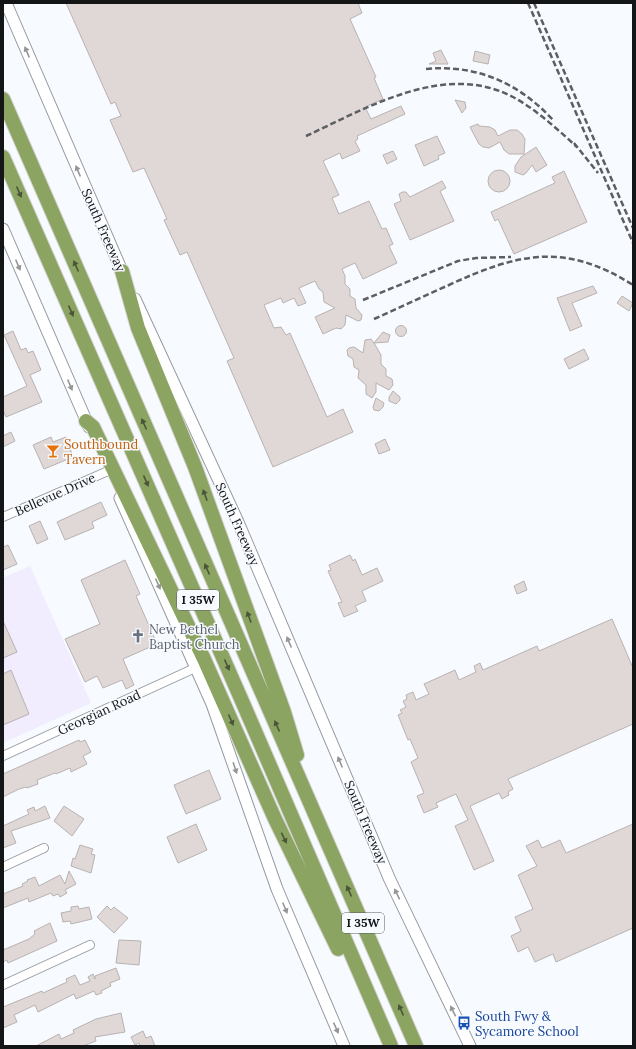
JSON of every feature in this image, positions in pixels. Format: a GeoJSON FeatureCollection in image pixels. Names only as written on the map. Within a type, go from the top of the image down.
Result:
{"type":"FeatureCollection","features":[{"type":"Feature","properties":{"kind":"highway","name":"I 35W"},"geometry":{"type":"LineString","coordinates":[[3,100],[416,1046]]}},
{"type":"Feature","properties":{"kind":"highway","name":"I 35W"},"geometry":{"type":"LineString","coordinates":[[3,157],[242,701],[391,1046]]}},
{"type":"Feature","properties":{"kind":"highway"},"geometry":{"type":"LineString","coordinates":[[122,271],[138,328],[195,467],[284,712],[309,800]]}},
{"type":"Feature","properties":{"kind":"highway"},"geometry":{"type":"LineString","coordinates":[[86,421],[93,427],[178,606],[275,819],[331,933],[378,1039],[391,1046]]}},
{"type":"Feature","properties":{"kind":"main road","name":"South Freeway"},"geometry":{"type":"LineString","coordinates":[[6,3],[122,271],[238,522],[390,880],[470,1046]]}},
{"type":"Feature","properties":{"kind":"main road"},"geometry":{"type":"LineString","coordinates":[[3,230],[212,704],[277,889],[344,1046]]}},
{"type":"Feature","properties":{"kind":"street","name":"Bellevue Drive"},"geometry":{"type":"LineString","coordinates":[[3,517],[108,471]]}},
{"type":"Feature","properties":{"kind":"street","name":"Georgian Road"},"geometry":{"type":"LineString","coordinates":[[3,756],[195,668]]}},
{"type":"Feature","properties":{"kind":"street"},"geometry":{"type":"LineString","coordinates":[[3,867],[44,848]]}},
{"type":"Feature","properties":{"kind":"street"},"geometry":{"type":"LineString","coordinates":[[3,985],[90,945]]}},
{"type":"Feature","properties":{"kind":"shaded area"},"geometry":{"type":"Polygon","coordinates":[[[30,566],[91,703],[3,743],[3,578],[30,566]]]}},
{"type":"Feature","properties":{"kind":"building"},"geometry":{"type":"Polygon","coordinates":[[[66,3],[358,3],[362,13],[350,19],[376,77],[374,78],[383,99],[365,107],[371,119],[401,106],[405,114],[357,136],[358,139],[355,141],[360,151],[342,159],[340,153],[323,161],[339,195],[332,198],[339,214],[369,201],[382,229],[386,228],[393,244],[389,246],[397,263],[363,279],[355,263],[342,269],[345,276],[345,284],[350,289],[350,296],[355,299],[356,308],[362,315],[361,320],[358,321],[346,315],[345,325],[341,329],[336,328],[323,334],[315,317],[335,308],[324,302],[323,292],[319,289],[315,281],[299,288],[306,303],[298,306],[294,298],[283,303],[281,298],[264,305],[274,328],[281,327],[286,335],[290,333],[327,417],[343,409],[353,432],[273,467],[227,361],[234,358],[187,252],[180,255],[164,220],[167,219],[144,168],[133,172],[110,120],[121,116],[115,102],[111,104],[66,3]]]}},
{"type":"Feature","properties":{"kind":"building"},"geometry":{"type":"Polygon","coordinates":[[[441,50],[448,64],[429,64],[436,61],[433,53],[441,50]]]}},
{"type":"Feature","properties":{"kind":"building"},"geometry":{"type":"Polygon","coordinates":[[[475,51],[490,55],[488,64],[473,61],[475,51]]]}},
{"type":"Feature","properties":{"kind":"building"},"geometry":{"type":"Polygon","coordinates":[[[455,100],[465,102],[466,108],[462,113],[455,100]]]}},
{"type":"Feature","properties":{"kind":"building"},"geometry":{"type":"Polygon","coordinates":[[[478,124],[479,126],[490,127],[495,130],[498,136],[510,130],[517,130],[525,139],[524,154],[509,154],[504,150],[500,142],[489,148],[483,147],[479,144],[470,127],[478,124]]]}},
{"type":"Feature","properties":{"kind":"building"},"geometry":{"type":"Polygon","coordinates":[[[437,136],[445,153],[438,156],[439,159],[424,166],[415,145],[437,136]]]}},
{"type":"Feature","properties":{"kind":"building"},"geometry":{"type":"Polygon","coordinates":[[[536,147],[547,165],[536,172],[532,165],[523,175],[515,172],[515,166],[521,157],[536,147]]]}},
{"type":"Feature","properties":{"kind":"building"},"geometry":{"type":"Polygon","coordinates":[[[393,151],[397,159],[387,164],[383,155],[393,151]]]}},
{"type":"Feature","properties":{"kind":"building"},"geometry":{"type":"Polygon","coordinates":[[[499,170],[503,171],[509,177],[509,185],[503,191],[499,192],[495,191],[489,185],[488,181],[489,177],[495,171],[499,170]]]}},
{"type":"Feature","properties":{"kind":"building"},"geometry":{"type":"Polygon","coordinates":[[[564,171],[587,222],[514,254],[498,219],[495,221],[491,212],[555,183],[552,177],[564,171]]]}},
{"type":"Feature","properties":{"kind":"building"},"geometry":{"type":"Polygon","coordinates":[[[442,181],[446,188],[440,191],[454,221],[410,240],[394,204],[401,201],[399,194],[406,192],[410,197],[442,181]]]}},
{"type":"Feature","properties":{"kind":"building"},"geometry":{"type":"Polygon","coordinates":[[[593,286],[597,293],[572,303],[582,326],[570,331],[557,298],[593,286]]]}},
{"type":"Feature","properties":{"kind":"building"},"geometry":{"type":"Polygon","coordinates":[[[622,296],[633,303],[629,311],[617,303],[622,296]]]}},
{"type":"Feature","properties":{"kind":"building"},"geometry":{"type":"Polygon","coordinates":[[[401,325],[405,327],[407,331],[405,335],[401,337],[397,335],[395,331],[397,327],[401,325]]]}},
{"type":"Feature","properties":{"kind":"building"},"geometry":{"type":"Polygon","coordinates":[[[13,331],[21,350],[26,348],[28,353],[33,351],[41,370],[30,375],[42,402],[6,417],[3,410],[3,397],[27,386],[4,335],[13,331]]]}},
{"type":"Feature","properties":{"kind":"building"},"geometry":{"type":"Polygon","coordinates":[[[383,332],[390,335],[388,342],[374,343],[383,332]]]}},
{"type":"Feature","properties":{"kind":"building"},"geometry":{"type":"Polygon","coordinates":[[[371,339],[381,355],[381,364],[386,369],[386,376],[392,379],[393,385],[389,390],[376,383],[376,392],[372,398],[366,394],[366,385],[358,378],[359,370],[354,367],[353,359],[348,356],[347,350],[354,347],[363,353],[365,340],[371,339]]]}},
{"type":"Feature","properties":{"kind":"building"},"geometry":{"type":"Polygon","coordinates":[[[584,349],[589,359],[569,369],[564,359],[584,349]]]}},
{"type":"Feature","properties":{"kind":"building"},"geometry":{"type":"Polygon","coordinates":[[[393,391],[400,397],[400,400],[396,404],[389,401],[389,397],[393,391]]]}},
{"type":"Feature","properties":{"kind":"building"},"geometry":{"type":"Polygon","coordinates":[[[376,398],[384,403],[383,407],[379,411],[374,410],[373,407],[376,398]]]}},
{"type":"Feature","properties":{"kind":"building"},"geometry":{"type":"Polygon","coordinates":[[[11,432],[15,441],[3,447],[3,436],[11,432]]]}},
{"type":"Feature","properties":{"kind":"building","name":"Southbound Tavern"},"geometry":{"type":"Polygon","coordinates":[[[51,437],[53,442],[66,437],[73,457],[44,469],[33,445],[51,437]]]}},
{"type":"Feature","properties":{"kind":"building"},"geometry":{"type":"Polygon","coordinates":[[[385,439],[390,450],[379,454],[375,444],[385,439]]]}},
{"type":"Feature","properties":{"kind":"building"},"geometry":{"type":"Polygon","coordinates":[[[101,502],[107,515],[92,522],[94,528],[65,540],[57,522],[101,502]]]}},
{"type":"Feature","properties":{"kind":"building"},"geometry":{"type":"Polygon","coordinates":[[[40,521],[48,539],[37,544],[29,526],[40,521]]]}},
{"type":"Feature","properties":{"kind":"building"},"geometry":{"type":"Polygon","coordinates":[[[8,545],[17,564],[3,570],[3,547],[8,545]]]}},
{"type":"Feature","properties":{"kind":"building"},"geometry":{"type":"Polygon","coordinates":[[[350,555],[353,561],[355,559],[362,575],[377,568],[383,581],[362,591],[366,601],[355,606],[358,611],[344,617],[338,603],[342,602],[328,571],[331,570],[329,565],[350,555]]]}},
{"type":"Feature","properties":{"kind":"building"},"geometry":{"type":"Polygon","coordinates":[[[125,560],[140,594],[136,596],[157,644],[123,659],[134,685],[126,689],[122,680],[103,688],[97,676],[85,682],[65,639],[100,624],[81,580],[125,560]]]}},
{"type":"Feature","properties":{"kind":"building"},"geometry":{"type":"Polygon","coordinates":[[[524,581],[527,590],[517,594],[514,586],[524,581]]]}},
{"type":"Feature","properties":{"kind":"building"},"geometry":{"type":"Polygon","coordinates":[[[612,619],[633,668],[633,724],[508,779],[513,789],[508,792],[509,795],[502,799],[499,793],[470,806],[494,861],[474,870],[455,826],[468,820],[456,794],[436,803],[438,807],[424,813],[417,796],[424,793],[411,762],[418,758],[410,739],[408,740],[398,715],[402,713],[400,710],[406,707],[403,701],[407,699],[406,695],[413,692],[416,700],[429,694],[424,684],[455,670],[459,680],[476,672],[474,666],[480,663],[483,670],[537,646],[539,651],[612,619]]]}},
{"type":"Feature","properties":{"kind":"building"},"geometry":{"type":"Polygon","coordinates":[[[3,621],[17,652],[3,658],[3,621]]]}},
{"type":"Feature","properties":{"kind":"building"},"geometry":{"type":"Polygon","coordinates":[[[11,670],[29,714],[3,725],[3,674],[11,670]]]}},
{"type":"Feature","properties":{"kind":"building"},"geometry":{"type":"Polygon","coordinates":[[[79,740],[80,742],[85,740],[91,752],[83,756],[87,764],[71,772],[70,768],[37,780],[38,784],[19,789],[3,797],[3,774],[79,740]]]}},
{"type":"Feature","properties":{"kind":"building"},"geometry":{"type":"Polygon","coordinates":[[[209,770],[221,799],[186,814],[174,785],[209,770]]]}},
{"type":"Feature","properties":{"kind":"building"},"geometry":{"type":"Polygon","coordinates":[[[45,806],[50,818],[11,831],[16,843],[3,848],[3,826],[29,814],[27,810],[34,807],[35,811],[45,806]]]}},
{"type":"Feature","properties":{"kind":"building"},"geometry":{"type":"Polygon","coordinates":[[[64,806],[84,819],[72,836],[54,821],[64,806]]]}},
{"type":"Feature","properties":{"kind":"building"},"geometry":{"type":"Polygon","coordinates":[[[196,824],[207,850],[178,863],[167,837],[196,824]]]}},
{"type":"Feature","properties":{"kind":"building"},"geometry":{"type":"Polygon","coordinates":[[[633,824],[633,928],[556,962],[553,954],[535,962],[528,947],[518,952],[511,936],[521,931],[515,917],[533,909],[518,875],[537,866],[526,846],[538,840],[542,848],[560,840],[566,853],[633,824]]]}},
{"type":"Feature","properties":{"kind":"building"},"geometry":{"type":"Polygon","coordinates":[[[80,845],[93,849],[91,854],[95,855],[91,873],[71,866],[73,858],[75,859],[80,845]]]}},
{"type":"Feature","properties":{"kind":"building"},"geometry":{"type":"Polygon","coordinates":[[[69,871],[76,884],[65,890],[67,893],[60,897],[58,894],[53,896],[51,893],[29,902],[28,898],[3,908],[3,894],[23,886],[22,884],[28,881],[27,880],[35,877],[39,886],[60,875],[65,884],[69,871]]]}},
{"type":"Feature","properties":{"kind":"building"},"geometry":{"type":"Polygon","coordinates":[[[78,906],[79,909],[89,907],[92,919],[71,924],[70,921],[63,922],[61,913],[71,911],[71,907],[78,906]]]}},
{"type":"Feature","properties":{"kind":"building"},"geometry":{"type":"Polygon","coordinates":[[[107,906],[111,910],[114,907],[128,918],[114,933],[97,917],[107,906]]]}},
{"type":"Feature","properties":{"kind":"building"},"geometry":{"type":"Polygon","coordinates":[[[50,923],[57,941],[8,963],[7,960],[3,962],[3,950],[29,939],[35,934],[34,931],[50,923]]]}},
{"type":"Feature","properties":{"kind":"building"},"geometry":{"type":"Polygon","coordinates":[[[119,940],[141,941],[139,965],[116,963],[119,940]]]}},
{"type":"Feature","properties":{"kind":"building"},"geometry":{"type":"Polygon","coordinates":[[[116,968],[120,979],[110,983],[111,986],[101,991],[102,993],[96,995],[94,991],[76,999],[74,994],[38,1012],[35,1005],[14,1015],[17,1022],[3,1028],[3,1007],[42,991],[43,993],[67,982],[66,979],[75,975],[80,985],[90,981],[88,977],[93,974],[95,979],[95,976],[116,968]]]}},
{"type":"Feature","properties":{"kind":"building"},"geometry":{"type":"Polygon","coordinates":[[[121,1013],[125,1032],[95,1037],[96,1041],[83,1046],[36,1046],[59,1034],[61,1039],[74,1033],[73,1030],[96,1019],[121,1013]]]}},
{"type":"Feature","properties":{"kind":"building"},"geometry":{"type":"Polygon","coordinates":[[[143,1031],[146,1038],[151,1036],[155,1046],[140,1046],[139,1043],[135,1045],[131,1037],[143,1031]]]}},
{"type":"Feature","properties":{"kind":"railway"},"geometry":{"type":"LineString","coordinates":[[528,3],[633,243]]}},
{"type":"Feature","properties":{"kind":"railway"},"geometry":{"type":"LineString","coordinates":[[534,3],[633,228]]}},
{"type":"Feature","properties":{"kind":"railway"},"geometry":{"type":"LineString","coordinates":[[426,69],[444,68],[462,70],[479,73],[496,79],[511,86],[526,96],[553,120]]}},
{"type":"Feature","properties":{"kind":"railway"},"geometry":{"type":"LineString","coordinates":[[306,136],[380,102],[407,92],[434,86],[461,84],[487,87],[513,97],[539,114],[577,147]]}},
{"type":"Feature","properties":{"kind":"railway"},"geometry":{"type":"LineString","coordinates":[[574,143],[598,173]]}},
{"type":"Feature","properties":{"kind":"railway"},"geometry":{"type":"LineString","coordinates":[[363,300],[458,261],[476,258],[511,257]]}},
{"type":"Feature","properties":{"kind":"railway"},"geometry":{"type":"LineString","coordinates":[[374,319],[497,265],[541,257],[563,258],[585,262],[608,271],[633,285]]}},
{"type":"Feature","properties":{"kind":"place","name":"Southbound Tavern"},"geometry":{"type":"Point","coordinates":[53,451]}},
{"type":"Feature","properties":{"kind":"place","name":"New Bethel Baptist Church"},"geometry":{"type":"Point","coordinates":[138,636]}},
{"type":"Feature","properties":{"kind":"place","name":"South Fwy & Sycamore School"},"geometry":{"type":"Point","coordinates":[464,1023]}}]}
